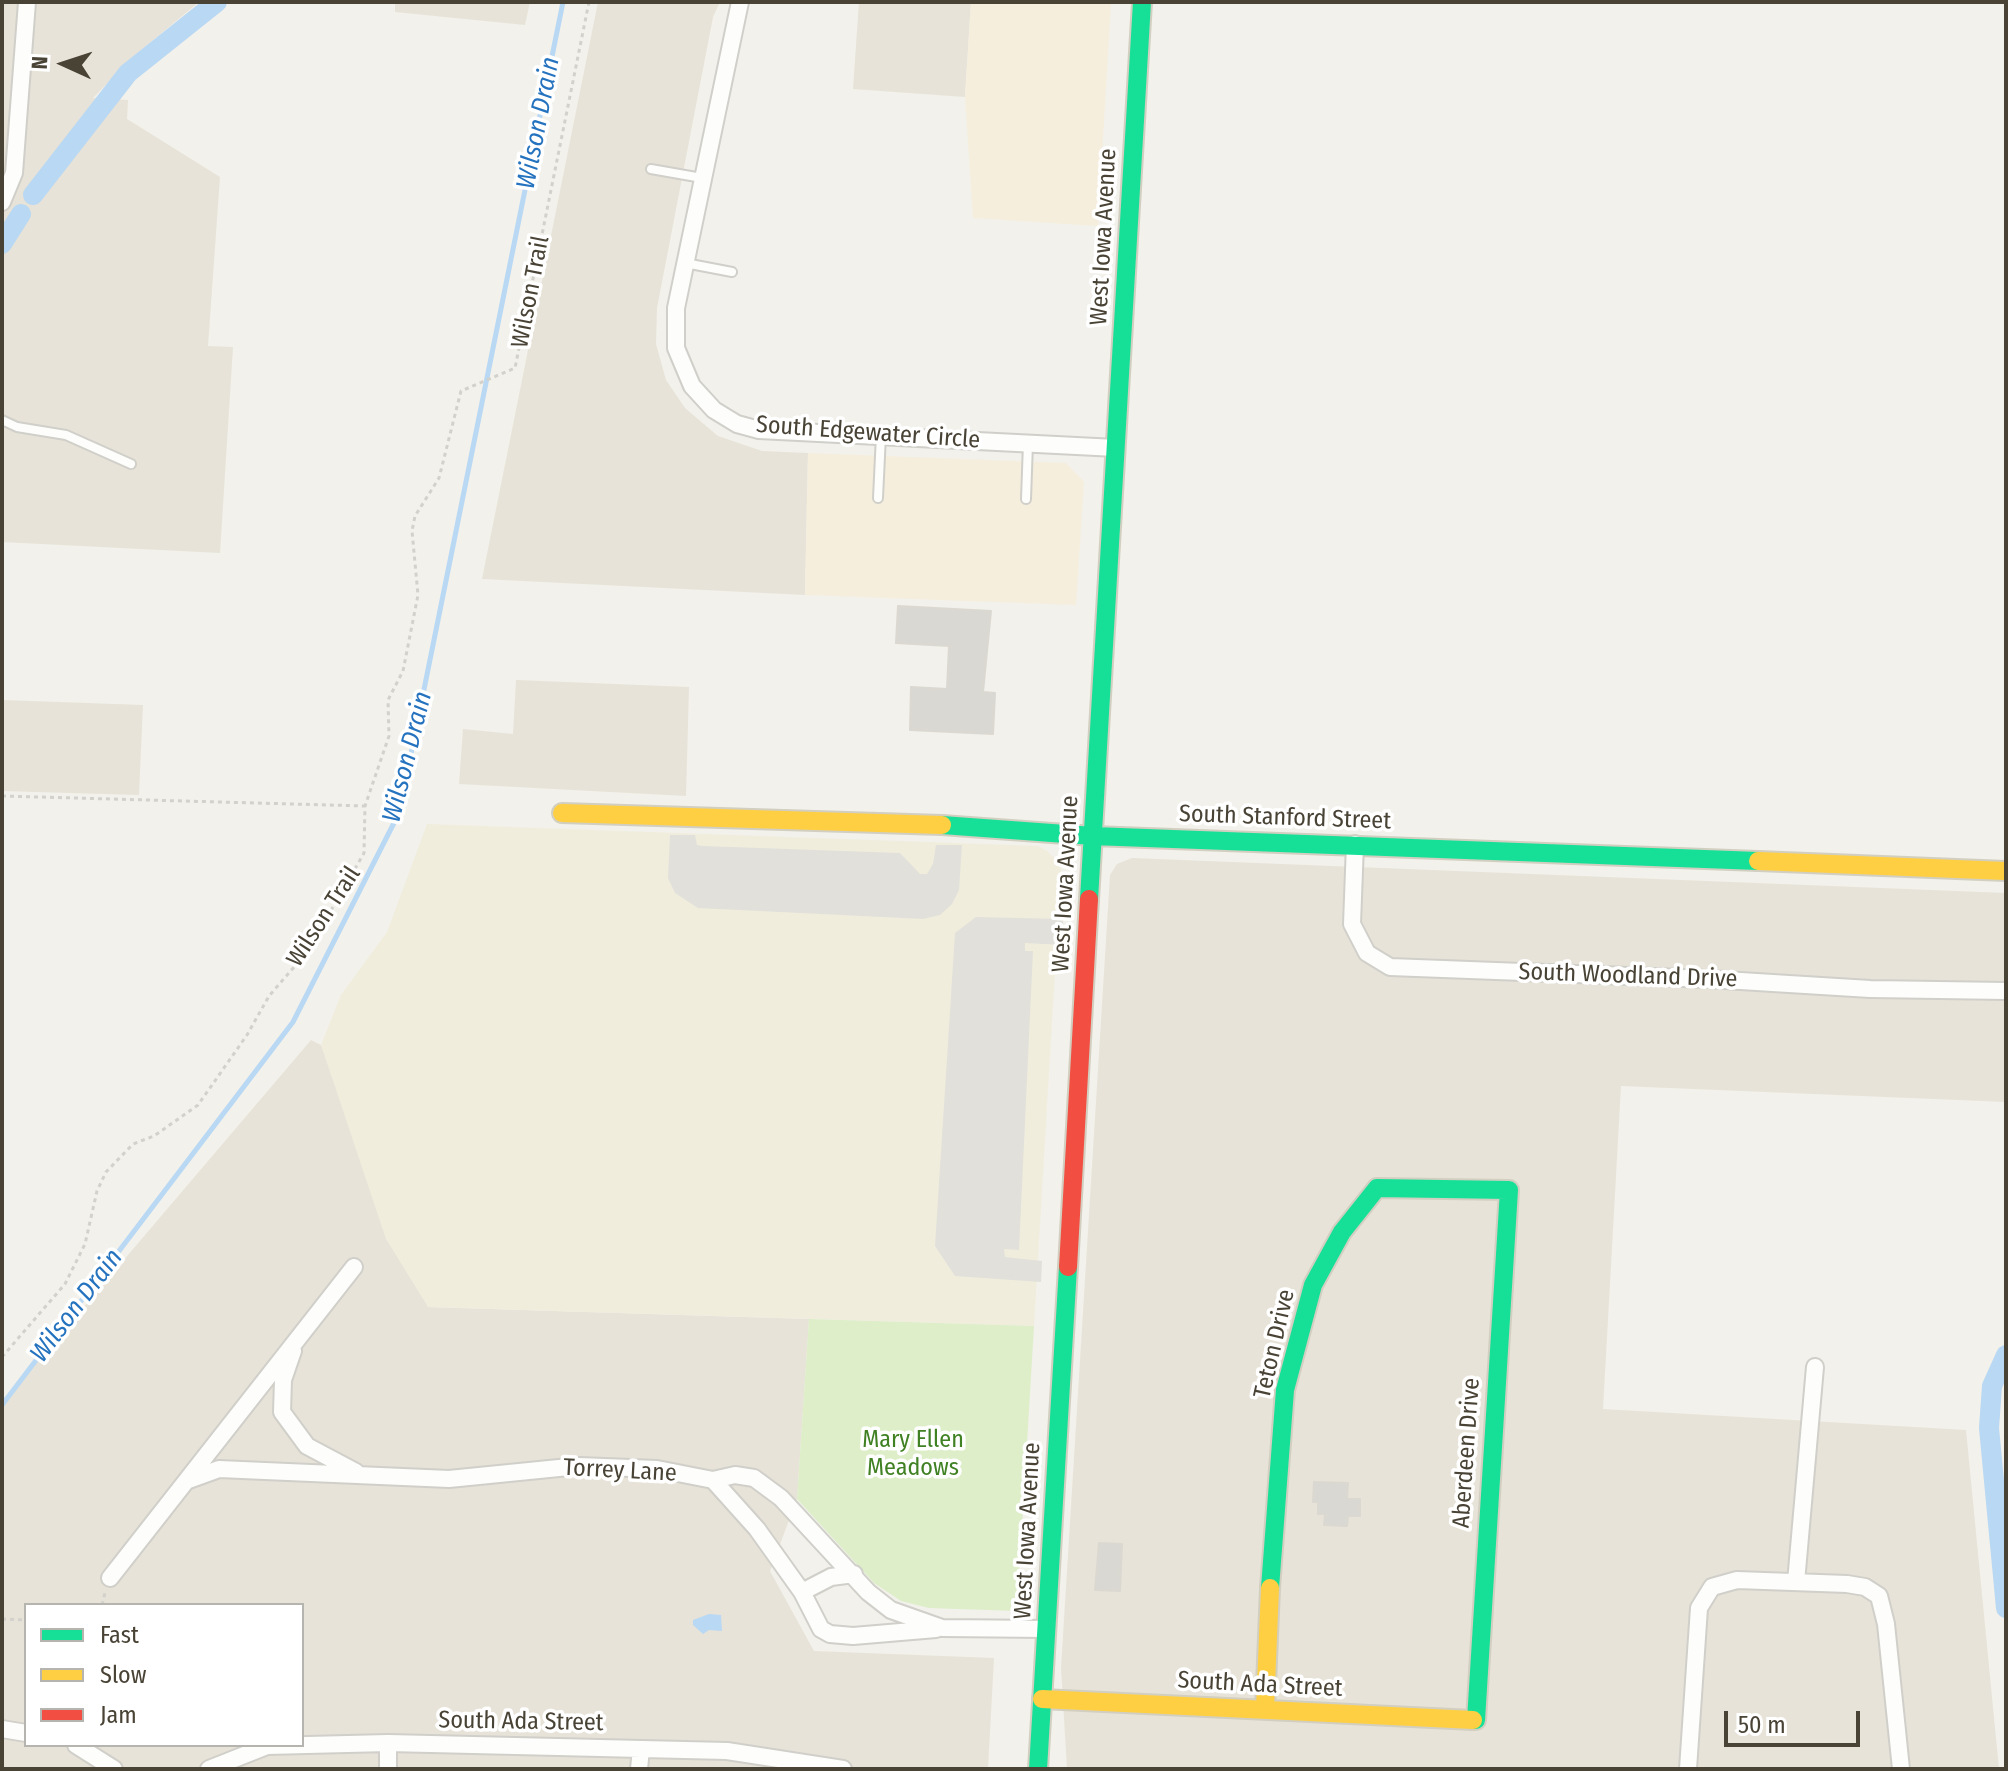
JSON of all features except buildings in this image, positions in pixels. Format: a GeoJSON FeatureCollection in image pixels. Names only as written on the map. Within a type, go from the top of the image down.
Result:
{"type":"FeatureCollection","features":[{"type":"Feature","properties":{"kind":"street"},"geometry":{"type":"LineString","coordinates":[[2,202],[14,173],[27,2]]}},
{"type":"Feature","properties":{"kind":"street","name":"South Edgewater Circle"},"geometry":{"type":"LineString","coordinates":[[740,2],[676,308],[676,348],[692,386],[714,410],[737,424],[759,430],[1116,448]]}},
{"type":"Feature","properties":{"kind":"street","name":"West Iowa Avenue"},"geometry":{"type":"LineString","coordinates":[[1038,1769],[1142,2]]}},
{"type":"Feature","properties":{"kind":"street","name":"South Stanford Street"},"geometry":{"type":"LineString","coordinates":[[562,813],[945,825],[1093,836],[2006,871]]}},
{"type":"Feature","properties":{"kind":"street","name":"South Woodland Drive"},"geometry":{"type":"LineString","coordinates":[[1355,844],[1352,924],[1367,953],[1390,967],[1870,989],[2006,991]]}},
{"type":"Feature","properties":{"kind":"street","name":"Teton Drive"},"geometry":{"type":"LineString","coordinates":[[1265,1709],[1272,1546],[1285,1390],[1313,1285],[1342,1232],[1377,1188],[1509,1190]]}},
{"type":"Feature","properties":{"kind":"street","name":"Aberdeen Drive"},"geometry":{"type":"LineString","coordinates":[[1476,1720],[1509,1190]]}},
{"type":"Feature","properties":{"kind":"street"},"geometry":{"type":"LineString","coordinates":[[110,1578],[354,1267]]}},
{"type":"Feature","properties":{"kind":"street"},"geometry":{"type":"LineString","coordinates":[[297,1338],[283,1380],[282,1412],[307,1446],[365,1477]]}},
{"type":"Feature","properties":{"kind":"street"},"geometry":{"type":"LineString","coordinates":[[1796,1582],[1815,1367]]}},
{"type":"Feature","properties":{"kind":"street","name":"Torrey Lane"},"geometry":{"type":"LineString","coordinates":[[186,1481],[219,1469],[449,1479],[612,1466],[657,1469],[713,1480],[735,1475],[754,1478],[806,1521],[868,1592],[891,1610],[942,1628],[1047,1629]]}},
{"type":"Feature","properties":{"kind":"street"},"geometry":{"type":"LineString","coordinates":[[713,1480],[757,1529],[802,1592],[821,1629],[830,1634],[884,1635],[942,1628]]}},
{"type":"Feature","properties":{"kind":"street"},"geometry":{"type":"LineString","coordinates":[[802,1592],[831,1577],[854,1574]]}},
{"type":"Feature","properties":{"kind":"street"},"geometry":{"type":"LineString","coordinates":[[1688,1769],[1699,1608],[1712,1587],[1737,1580],[1865,1587],[1879,1596],[1886,1624],[1901,1769]]}},
{"type":"Feature","properties":{"kind":"street","name":"South Ada Street"},"geometry":{"type":"LineString","coordinates":[[1042,1699],[1476,1720]]}},
{"type":"Feature","properties":{"kind":"street"},"geometry":{"type":"LineString","coordinates":[[2,1729],[24,1733]]}},
{"type":"Feature","properties":{"kind":"street"},"geometry":{"type":"LineString","coordinates":[[388,1743],[388,1769]]}},
{"type":"Feature","properties":{"kind":"street","name":"South Ada Street"},"geometry":{"type":"LineString","coordinates":[[304,1745],[388,1743],[727,1751],[843,1769]]}},
{"type":"Feature","properties":{"kind":"street"},"geometry":{"type":"LineString","coordinates":[[79,1747],[114,1769]]}},
{"type":"Feature","properties":{"kind":"street","name":"South Ada Street"},"geometry":{"type":"LineString","coordinates":[[209,1769],[264,1747]]}},
{"type":"Feature","properties":{"kind":"street"},"geometry":{"type":"LineString","coordinates":[[639,1769],[641,1749]]}},
{"type":"Feature","properties":{"kind":"lane"},"geometry":{"type":"LineString","coordinates":[[651,169],[702,178]]}},
{"type":"Feature","properties":{"kind":"lane"},"geometry":{"type":"LineString","coordinates":[[685,263],[732,272]]}},
{"type":"Feature","properties":{"kind":"lane"},"geometry":{"type":"LineString","coordinates":[[2,420],[17,427],[66,435],[131,464]]}},
{"type":"Feature","properties":{"kind":"lane"},"geometry":{"type":"LineString","coordinates":[[878,498],[881,435]]}},
{"type":"Feature","properties":{"kind":"lane"},"geometry":{"type":"LineString","coordinates":[[1026,499],[1028,443]]}},
{"type":"Feature","properties":{"kind":"path","name":"Wilson Trail"},"geometry":{"type":"LineString","coordinates":[[2,1357],[65,1284],[85,1244],[97,1191],[106,1172],[133,1144],[154,1136],[198,1105],[240,1047],[269,996],[307,952],[364,853],[365,806],[389,736],[388,700],[403,671],[418,595],[412,531],[415,516],[439,478],[461,391],[515,368],[589,2]]}},
{"type":"Feature","properties":{"kind":"path"},"geometry":{"type":"LineString","coordinates":[[2,796],[365,806]]}},
{"type":"Feature","properties":{"kind":"path"},"geometry":{"type":"LineString","coordinates":[[2,1619],[24,1620]]}},
{"type":"Feature","properties":{"kind":"shaded area"},"geometry":{"type":"Polygon","coordinates":[[[2,2],[199,2],[134,56],[93,98],[128,100],[127,119],[220,177],[208,346],[233,347],[220,553],[2,542],[2,2]]]}},
{"type":"Feature","properties":{"kind":"shaded area"},"geometry":{"type":"Polygon","coordinates":[[[395,2],[530,2],[525,25],[395,12],[395,2]]]}},
{"type":"Feature","properties":{"kind":"shaded area"},"geometry":{"type":"Polygon","coordinates":[[[598,2],[720,2],[713,17],[657,308],[656,344],[666,380],[685,408],[718,436],[762,451],[808,453],[805,595],[482,579],[598,2]]]}},
{"type":"Feature","properties":{"kind":"shaded area"},"geometry":{"type":"Polygon","coordinates":[[[859,2],[971,2],[965,97],[853,89],[859,2]]]}},
{"type":"Feature","properties":{"kind":"shaded area"},"geometry":{"type":"Polygon","coordinates":[[[971,2],[1111,2],[1098,226],[973,218],[965,97],[971,2]]]}},
{"type":"Feature","properties":{"kind":"shaded area"},"geometry":{"type":"Polygon","coordinates":[[[808,453],[1066,463],[1084,482],[1076,605],[805,595],[808,453]]]}},
{"type":"Feature","properties":{"kind":"shaded area"},"geometry":{"type":"Polygon","coordinates":[[[516,680],[689,687],[686,796],[459,784],[463,729],[513,734],[516,680]]]}},
{"type":"Feature","properties":{"kind":"shaded area"},"geometry":{"type":"Polygon","coordinates":[[[2,700],[143,705],[139,795],[2,791],[2,700]]]}},
{"type":"Feature","properties":{"kind":"shaded area"},"geometry":{"type":"Polygon","coordinates":[[[427,824],[1038,846],[1047,851],[1059,863],[1061,870],[1034,1326],[428,1307],[386,1239],[321,1045],[341,995],[387,932],[427,824]]]}},
{"type":"Feature","properties":{"kind":"shaded area"},"geometry":{"type":"Polygon","coordinates":[[[670,835],[695,835],[697,845],[703,846],[900,853],[920,874],[927,874],[933,864],[936,845],[962,845],[959,890],[952,904],[940,915],[923,919],[698,908],[675,893],[668,878],[670,835]]]}},
{"type":"Feature","properties":{"kind":"shaded area"},"geometry":{"type":"Polygon","coordinates":[[[1132,858],[2006,893],[2006,1102],[1621,1086],[1603,1409],[1966,1430],[1999,1769],[1067,1769],[1061,1668],[1110,875],[1117,864],[1132,858]]]}},
{"type":"Feature","properties":{"kind":"shaded area"},"geometry":{"type":"Polygon","coordinates":[[[976,917],[1063,919],[1064,945],[1025,943],[1025,951],[1033,951],[1019,1250],[1004,1249],[1005,1257],[1042,1261],[1041,1282],[955,1276],[935,1246],[955,933],[976,917]]]}},
{"type":"Feature","properties":{"kind":"shaded area"},"geometry":{"type":"Polygon","coordinates":[[[311,1040],[321,1045],[428,1307],[809,1319],[797,1499],[770,1571],[814,1651],[994,1658],[988,1769],[2,1769],[2,1403],[311,1040]]]}},
{"type":"Feature","properties":{"kind":"green space","name":"Mary Ellen Meadows"},"geometry":{"type":"Polygon","coordinates":[[[809,1319],[1034,1326],[1017,1611],[929,1608],[901,1601],[874,1583],[797,1499],[809,1319]]]}},
{"type":"Feature","properties":{"kind":"water"},"geometry":{"type":"Polygon","coordinates":[[[709,1614],[721,1615],[722,1631],[709,1630],[703,1634],[693,1625],[693,1620],[709,1614]]]}},
{"type":"Feature","properties":{"kind":"waterway"},"geometry":{"type":"LineString","coordinates":[[33,195],[128,73],[217,2]]}},
{"type":"Feature","properties":{"kind":"waterway","name":"Wilson Drain"},"geometry":{"type":"LineString","coordinates":[[2,1405],[293,1022],[399,813],[563,2]]}},
{"type":"Feature","properties":{"kind":"waterway"},"geometry":{"type":"LineString","coordinates":[[2,244],[21,214]]}},
{"type":"Feature","properties":{"kind":"waterway"},"geometry":{"type":"LineString","coordinates":[[2006,1355],[1992,1386],[1989,1428],[2006,1608]]}},
{"type":"Feature","properties":{"kind":"traffic: fast"},"geometry":{"type":"LineString","coordinates":[[1089,899],[1142,2]]}},
{"type":"Feature","properties":{"kind":"traffic: fast"},"geometry":{"type":"LineString","coordinates":[[942,825],[1093,836],[1758,861]]}},
{"type":"Feature","properties":{"kind":"traffic: fast"},"geometry":{"type":"LineString","coordinates":[[1270,1588],[1285,1390],[1313,1285],[1342,1232],[1377,1188],[1509,1190],[1476,1720],[1473,1720]]}},
{"type":"Feature","properties":{"kind":"traffic: fast"},"geometry":{"type":"LineString","coordinates":[[1038,1769],[1068,1267]]}},
{"type":"Feature","properties":{"kind":"traffic: slow"},"geometry":{"type":"LineString","coordinates":[[562,813],[942,825]]}},
{"type":"Feature","properties":{"kind":"traffic: slow"},"geometry":{"type":"LineString","coordinates":[[1758,861],[2006,871]]}},
{"type":"Feature","properties":{"kind":"traffic: slow"},"geometry":{"type":"LineString","coordinates":[[1265,1709],[1270,1588]]}},
{"type":"Feature","properties":{"kind":"traffic: slow"},"geometry":{"type":"LineString","coordinates":[[1042,1699],[1473,1720]]}},
{"type":"Feature","properties":{"kind":"traffic: jam"},"geometry":{"type":"LineString","coordinates":[[1068,1267],[1089,899]]}}]}
